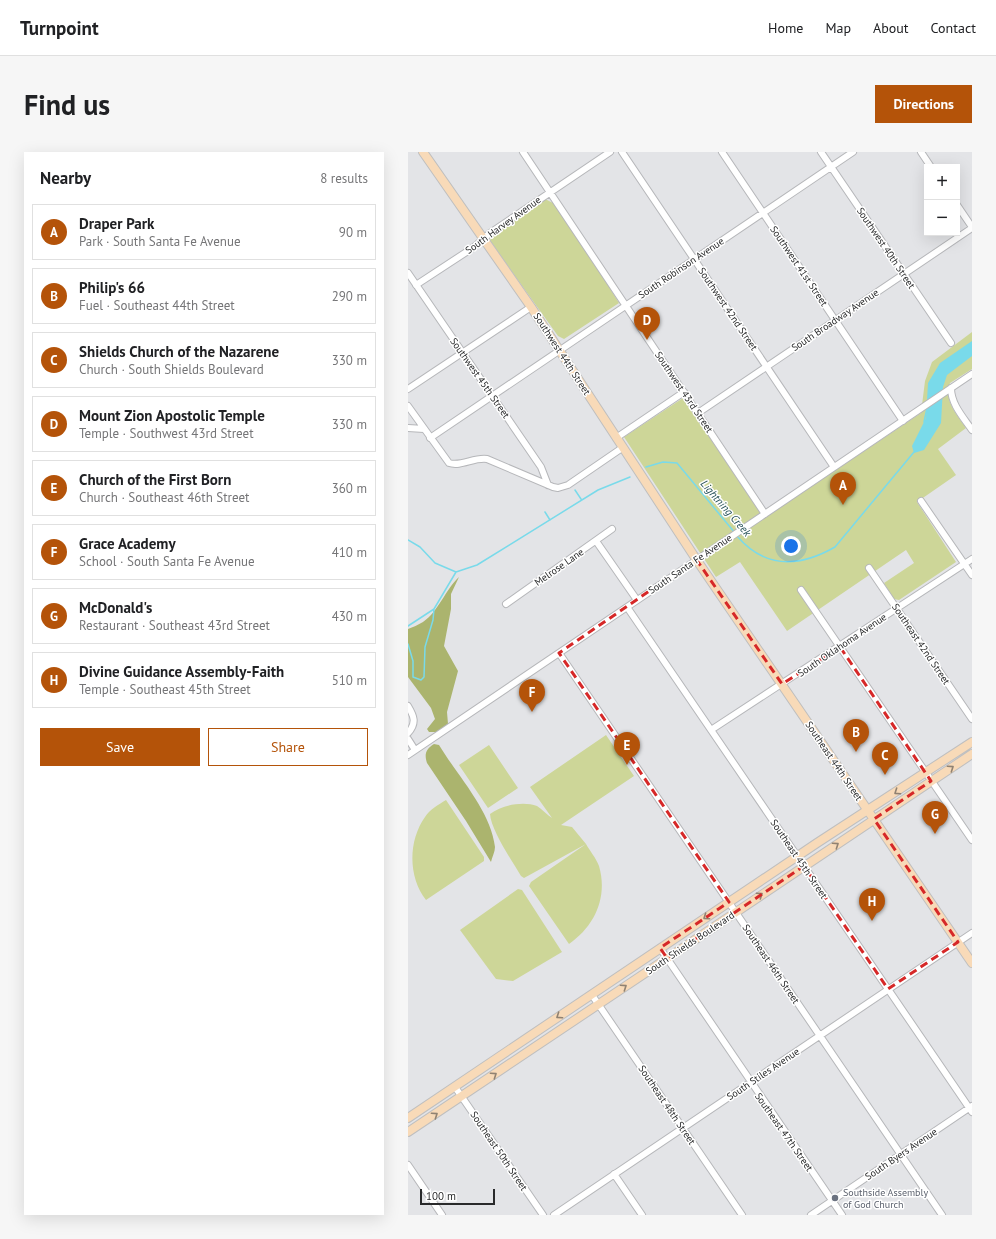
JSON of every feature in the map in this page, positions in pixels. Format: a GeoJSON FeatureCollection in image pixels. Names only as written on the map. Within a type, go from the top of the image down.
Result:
{"type":"FeatureCollection","features":[{"type":"Feature","properties":{"kind":"main road","name":"Southwest 44th Street"},"geometry":{"type":"LineString","coordinates":[[423,152],[482,239],[531,307],[696,559]]}},
{"type":"Feature","properties":{"kind":"main road","name":"Southeast 44th Street"},"geometry":{"type":"LineString","coordinates":[[696,559],[972,963]]}},
{"type":"Feature","properties":{"kind":"main road","name":"South Shields Boulevard"},"geometry":{"type":"LineString","coordinates":[[408,1118],[729,902],[972,742]]}},
{"type":"Feature","properties":{"kind":"main road","name":"South Shields Boulevard"},"geometry":{"type":"LineString","coordinates":[[408,1132],[972,754]]}},
{"type":"Feature","properties":{"kind":"street","name":"Southwest 43rd Street"},"geometry":{"type":"LineString","coordinates":[[523,152],[765,514]]}},
{"type":"Feature","properties":{"kind":"street","name":"South Harvey Avenue"},"geometry":{"type":"LineString","coordinates":[[416,285],[474,246],[549,192],[610,152]]}},
{"type":"Feature","properties":{"kind":"street","name":"Southwest 42nd Street"},"geometry":{"type":"LineString","coordinates":[[622,152],[834,467]]}},
{"type":"Feature","properties":{"kind":"street","name":"Southwest 41st Street"},"geometry":{"type":"LineString","coordinates":[[722,152],[902,421]]}},
{"type":"Feature","properties":{"kind":"street","name":"Southwest 40th Street"},"geometry":{"type":"LineString","coordinates":[[821,152],[951,343]]}},
{"type":"Feature","properties":{"kind":"street","name":"South Robinson Avenue"},"geometry":{"type":"LineString","coordinates":[[430,438],[852,152]]}},
{"type":"Feature","properties":{"kind":"street"},"geometry":{"type":"LineString","coordinates":[[921,152],[929,164]]}},
{"type":"Feature","properties":{"kind":"street"},"geometry":{"type":"LineString","coordinates":[[960,210],[972,228]]}},
{"type":"Feature","properties":{"kind":"street","name":"South Broadway Avenue"},"geometry":{"type":"LineString","coordinates":[[698,413],[972,228]]}},
{"type":"Feature","properties":{"kind":"street","name":"Southwest 45th Street"},"geometry":{"type":"LineString","coordinates":[[408,273],[541,467],[548,485]]}},
{"type":"Feature","properties":{"kind":"street"},"geometry":{"type":"LineString","coordinates":[[408,389],[531,307]]}},
{"type":"Feature","properties":{"kind":"street","name":"South Santa Fe Avenue"},"geometry":{"type":"LineString","coordinates":[[408,755],[972,374]]}},
{"type":"Feature","properties":{"kind":"street"},"geometry":{"type":"LineString","coordinates":[[951,388],[951,395],[955,405],[972,430]]}},
{"type":"Feature","properties":{"kind":"street"},"geometry":{"type":"LineString","coordinates":[[616,438],[684,392]]}},
{"type":"Feature","properties":{"kind":"street"},"geometry":{"type":"LineString","coordinates":[[408,406],[444,459],[452,464],[478,458],[487,458],[558,488],[568,485],[622,448]]}},
{"type":"Feature","properties":{"kind":"street"},"geometry":{"type":"LineString","coordinates":[[408,428],[424,429]]}},
{"type":"Feature","properties":{"kind":"street"},"geometry":{"type":"LineString","coordinates":[[921,501],[972,575]]}},
{"type":"Feature","properties":{"kind":"street","name":"Melrose Lane"},"geometry":{"type":"LineString","coordinates":[[506,604],[612,529]]}},
{"type":"Feature","properties":{"kind":"street"},"geometry":{"type":"LineString","coordinates":[[596,541],[637,600]]}},
{"type":"Feature","properties":{"kind":"street","name":"South Oklahoma Avenue"},"geometry":{"type":"LineString","coordinates":[[711,730],[840,647],[896,608],[972,559]]}},
{"type":"Feature","properties":{"kind":"street","name":"Southeast 42nd Street"},"geometry":{"type":"LineString","coordinates":[[869,568],[972,719]]}},
{"type":"Feature","properties":{"kind":"street"},"geometry":{"type":"LineString","coordinates":[[801,590],[972,840]]}},
{"type":"Feature","properties":{"kind":"street","name":"Southeast 45th Street"},"geometry":{"type":"LineString","coordinates":[[627,607],[797,857],[971,1108]]}},
{"type":"Feature","properties":{"kind":"street","name":"Southeast 46th Street"},"geometry":{"type":"LineString","coordinates":[[559,653],[942,1215]]}},
{"type":"Feature","properties":{"kind":"street"},"geometry":{"type":"LineString","coordinates":[[408,706],[413,715],[414,723],[408,733]]}},
{"type":"Feature","properties":{"kind":"street"},"geometry":{"type":"LineString","coordinates":[[408,739],[415,750]]}},
{"type":"Feature","properties":{"kind":"street","name":"South Stiles Avenue"},"geometry":{"type":"LineString","coordinates":[[554,1215],[972,933]]}},
{"type":"Feature","properties":{"kind":"street","name":"Southeast 47th Street"},"geometry":{"type":"LineString","coordinates":[[660,948],[842,1215]]}},
{"type":"Feature","properties":{"kind":"street","name":"Southeast 48th Street"},"geometry":{"type":"LineString","coordinates":[[592,994],[742,1215]]}},
{"type":"Feature","properties":{"kind":"street","name":"Southeast 50th Street"},"geometry":{"type":"LineString","coordinates":[[455,1087],[543,1215]]}},
{"type":"Feature","properties":{"kind":"street","name":"South Byers Avenue"},"geometry":{"type":"LineString","coordinates":[[811,1215],[971,1108]]}},
{"type":"Feature","properties":{"kind":"street"},"geometry":{"type":"LineString","coordinates":[[408,1165],[442,1215]]}},
{"type":"Feature","properties":{"kind":"street"},"geometry":{"type":"LineString","coordinates":[[614,1174],[642,1215]]}},
{"type":"Feature","properties":{"kind":"highlighted area"},"geometry":{"type":"Polygon","coordinates":[[[696,559],[782,684],[840,647],[931,781],[874,819],[958,942],[888,989],[804,866],[667,958],[660,948],[729,902],[559,653],[696,559]]]}},
{"type":"Feature","properties":{"kind":"green space"},"geometry":{"type":"Polygon","coordinates":[[[545,199],[553,203],[593,261],[619,303],[564,339],[558,336],[490,241],[492,235],[545,199]]]}},
{"type":"Feature","properties":{"kind":"green space"},"geometry":{"type":"Polygon","coordinates":[[[972,332],[972,369],[950,383],[949,390],[952,407],[966,428],[938,449],[956,475],[917,502],[956,562],[899,600],[894,599],[884,583],[914,563],[906,550],[787,631],[740,562],[716,577],[624,437],[683,398],[764,518],[921,413],[925,381],[932,362],[972,332]]]}},
{"type":"Feature","properties":{"kind":"green space"},"geometry":{"type":"Polygon","coordinates":[[[459,577],[451,594],[451,609],[444,646],[458,671],[447,712],[448,724],[437,732],[429,732],[427,729],[435,719],[431,708],[408,677],[408,629],[421,623],[429,617],[459,577]]]}},
{"type":"Feature","properties":{"kind":"green space"},"geometry":{"type":"Polygon","coordinates":[[[606,735],[634,776],[561,825],[572,827],[586,844],[524,878],[521,876],[498,837],[491,821],[490,814],[506,806],[525,804],[537,806],[552,818],[530,787],[606,735]]]}},
{"type":"Feature","properties":{"kind":"green space"},"geometry":{"type":"Polygon","coordinates":[[[434,744],[439,745],[472,794],[487,820],[495,847],[491,862],[466,821],[427,763],[426,752],[434,744]]]}},
{"type":"Feature","properties":{"kind":"green space"},"geometry":{"type":"Polygon","coordinates":[[[489,745],[518,788],[488,808],[459,765],[489,745]]]}},
{"type":"Feature","properties":{"kind":"green space"},"geometry":{"type":"Polygon","coordinates":[[[446,800],[484,857],[484,861],[426,900],[420,891],[413,870],[412,859],[415,837],[427,814],[437,805],[446,800]]]}},
{"type":"Feature","properties":{"kind":"green space"},"geometry":{"type":"Polygon","coordinates":[[[586,844],[599,866],[602,889],[597,910],[592,920],[586,929],[569,944],[529,886],[531,882],[586,844]]]}},
{"type":"Feature","properties":{"kind":"green space"},"geometry":{"type":"Polygon","coordinates":[[[518,889],[522,890],[562,952],[513,981],[496,979],[460,930],[518,889]]]}},
{"type":"Feature","properties":{"kind":"water"},"geometry":{"type":"Polygon","coordinates":[[[972,341],[972,356],[947,375],[943,387],[941,423],[924,450],[914,453],[912,446],[926,418],[928,383],[940,363],[972,341]]]}},
{"type":"Feature","properties":{"kind":"waterway","name":"Lightning Creek"},"geometry":{"type":"LineString","coordinates":[[924,422],[927,408]]}},
{"type":"Feature","properties":{"kind":"waterway","name":"Lightning Creek"},"geometry":{"type":"LineString","coordinates":[[737,536],[748,547],[771,559],[796,561],[822,554],[835,547],[914,452]]}},
{"type":"Feature","properties":{"kind":"waterway","name":"Lightning Creek"},"geometry":{"type":"LineString","coordinates":[[646,467],[663,462],[677,463],[735,533]]}},
{"type":"Feature","properties":{"kind":"waterway","name":"Lightning Creek"},"geometry":{"type":"LineString","coordinates":[[408,540],[420,547],[435,563],[456,572],[477,565],[598,490],[630,477]]}},
{"type":"Feature","properties":{"kind":"waterway"},"geometry":{"type":"LineString","coordinates":[[575,490],[581,499]]}},
{"type":"Feature","properties":{"kind":"waterway"},"geometry":{"type":"LineString","coordinates":[[545,512],[550,520]]}},
{"type":"Feature","properties":{"kind":"waterway"},"geometry":{"type":"LineString","coordinates":[[408,626],[434,609],[456,572]]}},
{"type":"Feature","properties":{"kind":"waterway"},"geometry":{"type":"LineString","coordinates":[[408,644],[413,661],[413,677],[421,680],[424,677],[425,647],[433,620],[434,609]]}},
{"type":"Feature","properties":{"kind":"place","name":"Mount Zion Apostolic Temple"},"geometry":{"type":"Point","coordinates":[647,340]}},
{"type":"Feature","properties":{"kind":"place","name":"Draper Park"},"geometry":{"type":"Point","coordinates":[843,505]}},
{"type":"Feature","properties":{"kind":"place","name":"Grace Academy"},"geometry":{"type":"Point","coordinates":[532,712]}},
{"type":"Feature","properties":{"kind":"place","name":"Philip's 66"},"geometry":{"type":"Point","coordinates":[856,752]}},
{"type":"Feature","properties":{"kind":"place","name":"Church of the First Born"},"geometry":{"type":"Point","coordinates":[627,765]}},
{"type":"Feature","properties":{"kind":"place","name":"Shields Church of the Nazarene"},"geometry":{"type":"Point","coordinates":[885,775]}},
{"type":"Feature","properties":{"kind":"place","name":"McDonald's"},"geometry":{"type":"Point","coordinates":[935,834]}},
{"type":"Feature","properties":{"kind":"place","name":"Divine Guidance Assembly-Faith"},"geometry":{"type":"Point","coordinates":[872,921]}},
{"type":"Feature","properties":{"kind":"place","name":"Southside Assembly of God Church"},"geometry":{"type":"Point","coordinates":[835,1198]}}]}
